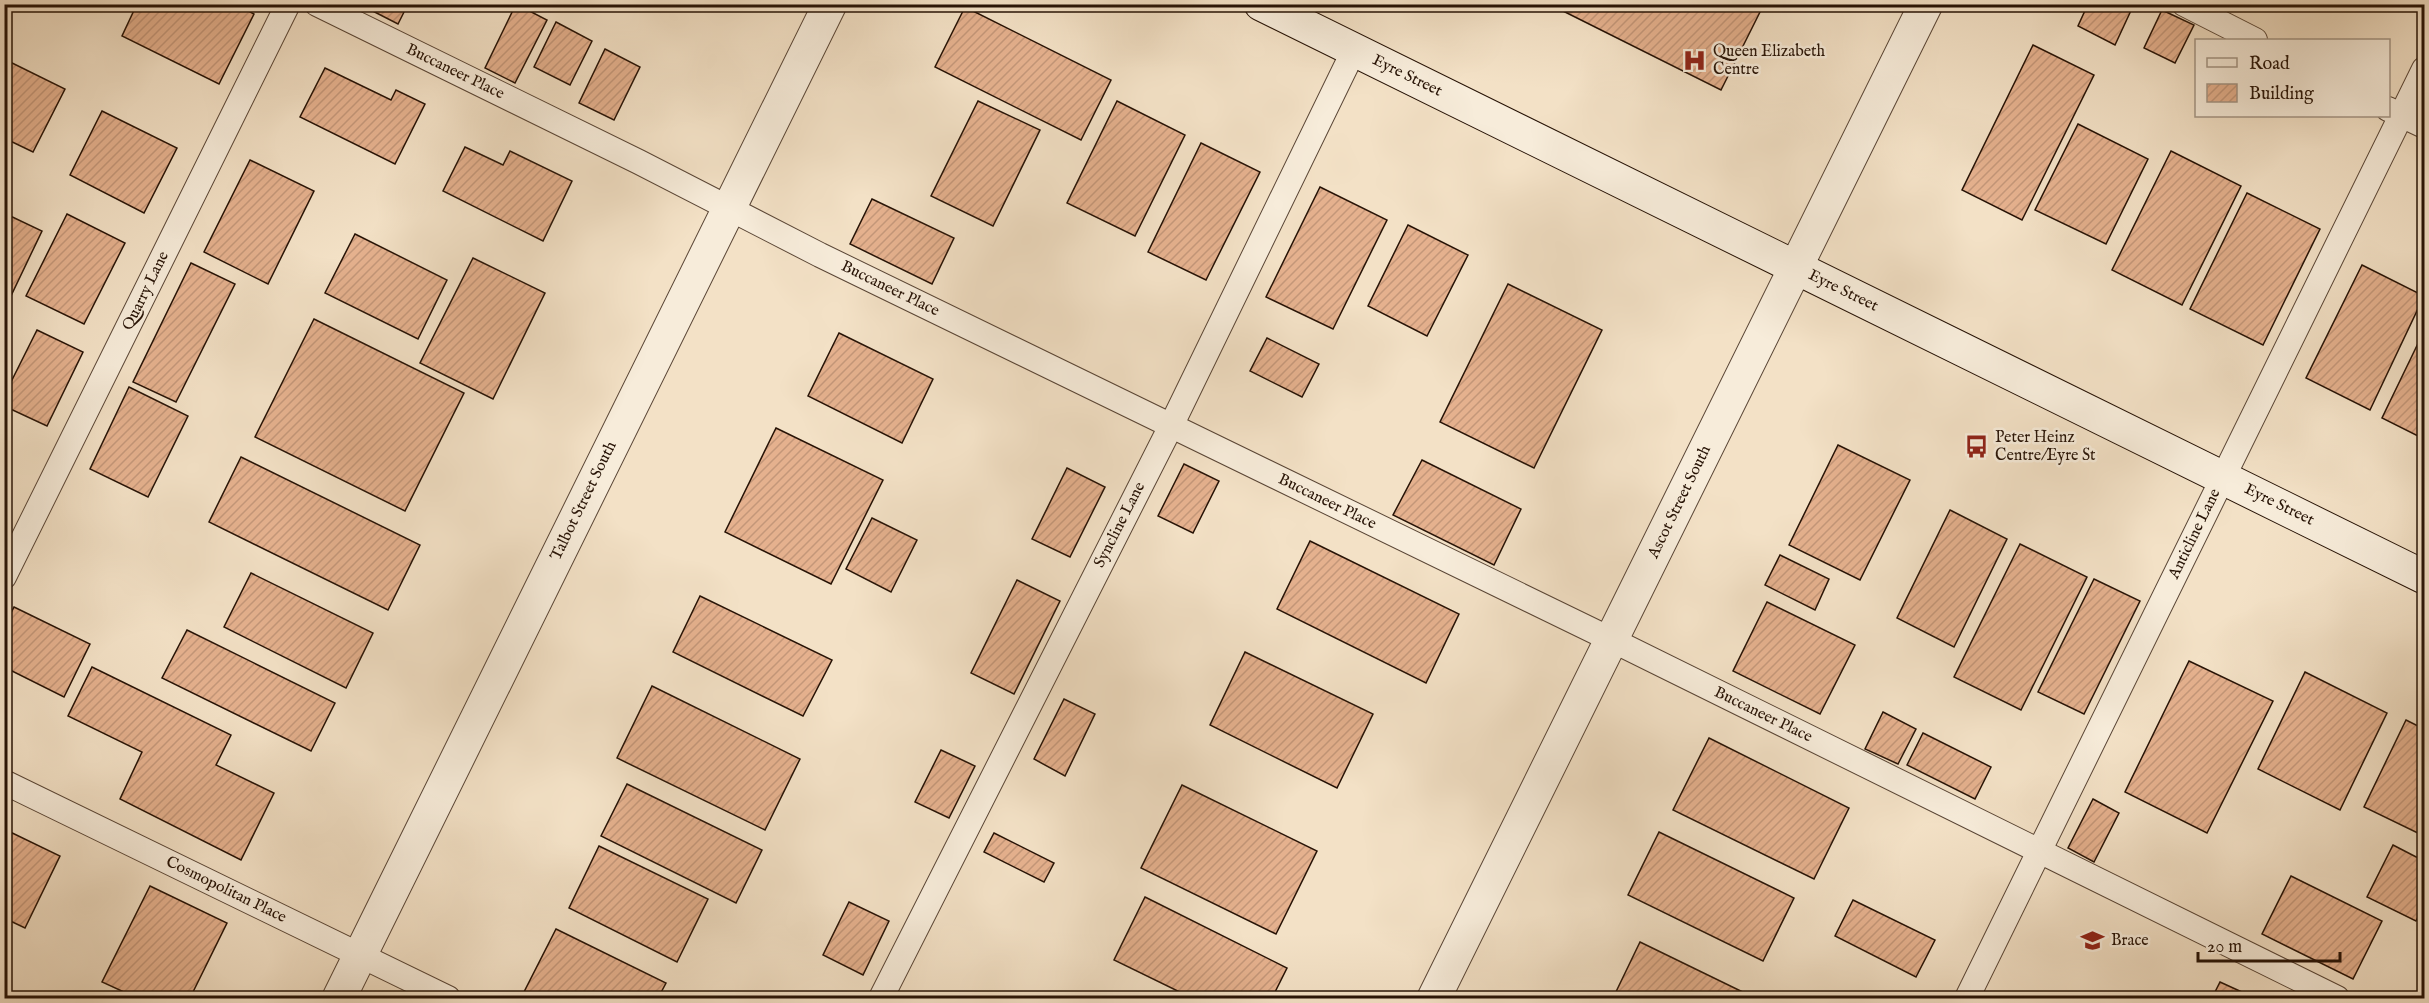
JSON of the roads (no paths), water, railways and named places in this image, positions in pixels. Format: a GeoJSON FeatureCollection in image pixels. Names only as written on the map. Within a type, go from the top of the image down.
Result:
{"type":"FeatureCollection","features":[{"type":"Feature","properties":{"kind":"street","name":"Talbot Street South"},"geometry":{"type":"LineString","coordinates":[[339,999],[830,4]]}},
{"type":"Feature","properties":{"kind":"street","name":"Eyre Street"},"geometry":{"type":"LineString","coordinates":[[1261,4],[2424,577]]}},
{"type":"Feature","properties":{"kind":"street","name":"Ascot Street South"},"geometry":{"type":"LineString","coordinates":[[1434,999],[1926,4]]}},
{"type":"Feature","properties":{"kind":"lane","name":"Quarry Lane"},"geometry":{"type":"LineString","coordinates":[[4,577],[288,4]]}},
{"type":"Feature","properties":{"kind":"lane","name":"Buccaneer Place"},"geometry":{"type":"LineString","coordinates":[[317,4],[820,255],[1612,640],[2337,999]]}},
{"type":"Feature","properties":{"kind":"lane"},"geometry":{"type":"LineString","coordinates":[[2184,4],[2253,39]]}},
{"type":"Feature","properties":{"kind":"lane","name":"Syncline Lane"},"geometry":{"type":"LineString","coordinates":[[882,999],[1171,426],[1354,50]]}},
{"type":"Feature","properties":{"kind":"lane","name":"Anticline Lane"},"geometry":{"type":"LineString","coordinates":[[1967,999],[2223,477],[2395,112],[2424,69]]}},
{"type":"Feature","properties":{"kind":"lane"},"geometry":{"type":"LineString","coordinates":[[2395,112],[2424,126]]}},
{"type":"Feature","properties":{"kind":"lane","name":"Cosmopolitan Place"},"geometry":{"type":"LineString","coordinates":[[4,782],[447,999]]}},
{"type":"Feature","properties":{"kind":"place","name":"Queen Elizabeth Centre"},"geometry":{"type":"Point","coordinates":[1695,61]}},
{"type":"Feature","properties":{"kind":"place","name":"Peter Heinz Centre/Eyre St"},"geometry":{"type":"Point","coordinates":[1977,447]}},
{"type":"Feature","properties":{"kind":"place","name":"Brace"},"geometry":{"type":"Point","coordinates":[2093,941]}}]}
